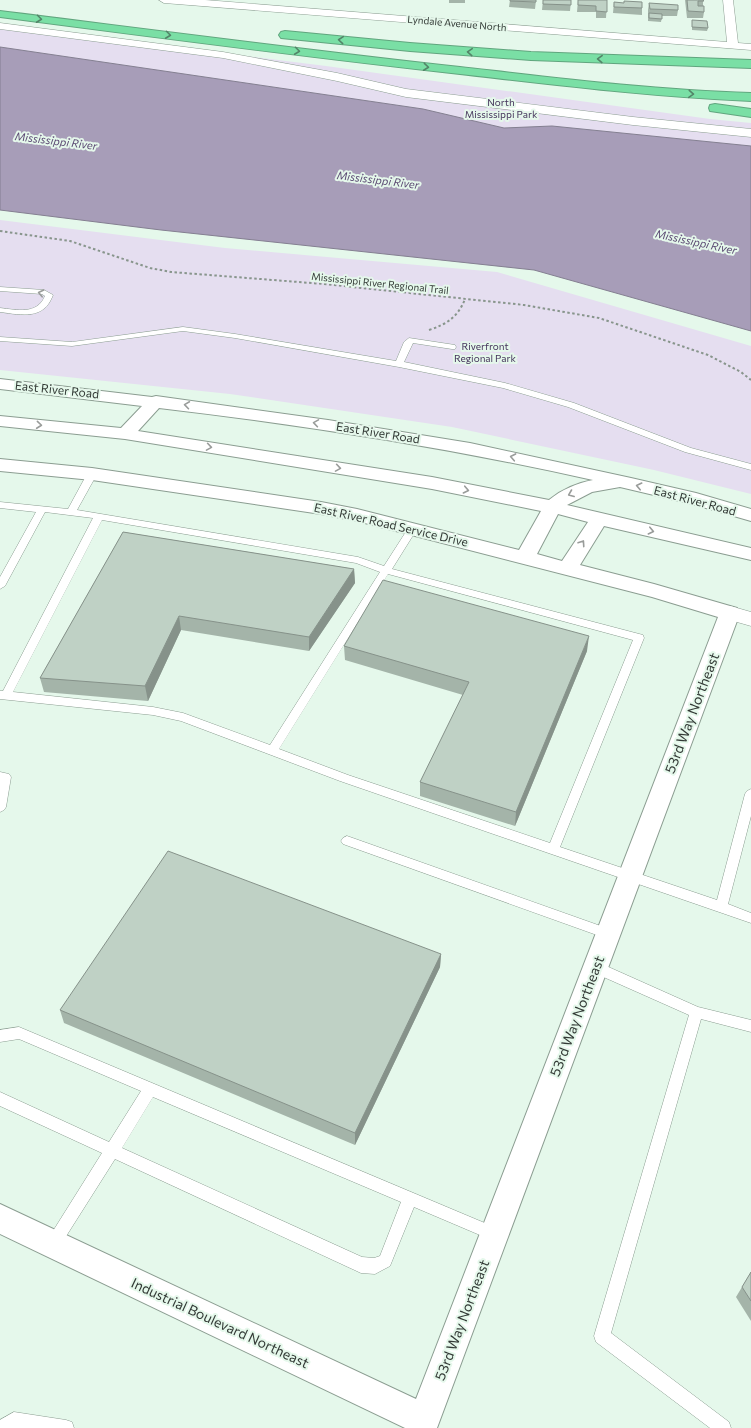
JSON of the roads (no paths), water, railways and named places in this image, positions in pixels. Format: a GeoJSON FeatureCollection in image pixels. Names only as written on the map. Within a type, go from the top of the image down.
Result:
{"type":"FeatureCollection","features":[{"type":"Feature","properties":{"kind":"highway"},"geometry":{"type":"LineString","coordinates":[[0,14],[355,59],[540,80],[666,92],[751,97]]}},
{"type":"Feature","properties":{"kind":"highway"},"geometry":{"type":"LineString","coordinates":[[271,33],[530,56],[751,65]]}},
{"type":"Feature","properties":{"kind":"highway"},"geometry":{"type":"LineString","coordinates":[[540,80],[604,92],[699,106],[751,111]]}},
{"type":"Feature","properties":{"kind":"street","name":"Lyndale Avenue North"},"geometry":{"type":"LineString","coordinates":[[164,0],[751,46]]}},
{"type":"Feature","properties":{"kind":"street"},"geometry":{"type":"LineString","coordinates":[[728,0],[733,45]]}},
{"type":"Feature","properties":{"kind":"street"},"geometry":{"type":"LineString","coordinates":[[0,26],[223,55],[337,77],[406,93],[641,122],[751,133]]}},
{"type":"Feature","properties":{"kind":"street","name":"East River Road"},"geometry":{"type":"LineString","coordinates":[[0,384],[156,401],[315,423],[438,443],[552,465],[698,500],[751,515]]}},
{"type":"Feature","properties":{"kind":"street"},"geometry":{"type":"LineString","coordinates":[[125,434],[156,401]]}},
{"type":"Feature","properties":{"kind":"street"},"geometry":{"type":"LineString","coordinates":[[0,421],[125,434],[432,483],[552,507],[751,554]]}},
{"type":"Feature","properties":{"kind":"street","name":"East River Road Service Drive"},"geometry":{"type":"LineString","coordinates":[[0,465],[92,474],[322,508],[357,515],[568,569],[740,616]]}},
{"type":"Feature","properties":{"kind":"street"},"geometry":{"type":"LineString","coordinates":[[525,558],[552,507],[565,497],[588,487],[620,482]]}},
{"type":"Feature","properties":{"kind":"street"},"geometry":{"type":"LineString","coordinates":[[568,569],[578,550],[599,519]]}},
{"type":"Feature","properties":{"kind":"street","name":"53rd Way Northeast"},"geometry":{"type":"LineString","coordinates":[[432,1424],[495,1234],[595,967],[630,876],[740,616]]}},
{"type":"Feature","properties":{"kind":"street","name":"Industrial Boulevard Northeast"},"geometry":{"type":"LineString","coordinates":[[0,1219],[432,1424]]}},
{"type":"Feature","properties":{"kind":"lane"},"geometry":{"type":"LineString","coordinates":[[0,289],[44,292],[49,295],[48,301],[40,310],[31,313],[0,310]]}},
{"type":"Feature","properties":{"kind":"lane"},"geometry":{"type":"LineString","coordinates":[[0,339],[72,344],[155,331],[183,329],[208,331],[399,364],[474,379],[538,395],[571,405],[688,450],[751,467]]}},
{"type":"Feature","properties":{"kind":"lane"},"geometry":{"type":"LineString","coordinates":[[399,364],[408,342],[412,340],[452,348]]}},
{"type":"Feature","properties":{"kind":"lane"},"geometry":{"type":"LineString","coordinates":[[71,512],[92,474]]}},
{"type":"Feature","properties":{"kind":"lane"},"geometry":{"type":"LineString","coordinates":[[0,505],[98,516],[358,560],[385,570],[639,638],[553,850]]}},
{"type":"Feature","properties":{"kind":"lane"},"geometry":{"type":"LineString","coordinates":[[0,586],[42,509]]}},
{"type":"Feature","properties":{"kind":"lane"},"geometry":{"type":"LineString","coordinates":[[98,516],[3,695],[153,711],[182,716],[344,778],[751,918]]}},
{"type":"Feature","properties":{"kind":"lane"},"geometry":{"type":"LineString","coordinates":[[272,751],[412,529]]}},
{"type":"Feature","properties":{"kind":"lane"},"geometry":{"type":"LineString","coordinates":[[0,776],[5,776],[0,807]]}},
{"type":"Feature","properties":{"kind":"lane"},"geometry":{"type":"LineString","coordinates":[[721,907],[751,794]]}},
{"type":"Feature","properties":{"kind":"lane"},"geometry":{"type":"LineString","coordinates":[[347,841],[608,934]]}},
{"type":"Feature","properties":{"kind":"lane"},"geometry":{"type":"LineString","coordinates":[[595,967],[696,1012],[751,1026]]}},
{"type":"Feature","properties":{"kind":"lane"},"geometry":{"type":"LineString","coordinates":[[696,1012],[602,1336],[723,1428]]}},
{"type":"Feature","properties":{"kind":"lane"},"geometry":{"type":"LineString","coordinates":[[0,1036],[19,1032],[495,1234]]}},
{"type":"Feature","properties":{"kind":"lane"},"geometry":{"type":"LineString","coordinates":[[53,1244],[151,1088]]}},
{"type":"Feature","properties":{"kind":"lane"},"geometry":{"type":"LineString","coordinates":[[0,1099],[361,1265],[375,1266],[385,1261],[410,1198]]}},
{"type":"Feature","properties":{"kind":"lane"},"geometry":{"type":"LineString","coordinates":[[2,1428],[14,1420],[66,1428]]}},
{"type":"Feature","properties":{"kind":"water","name":"Mississippi River"},"geometry":{"type":"Polygon","coordinates":[[[0,47],[423,109],[504,128],[552,126],[751,146],[751,331],[534,270],[161,230],[0,210],[0,47]]]}},
{"type":"Feature","properties":{"kind":"park label","name":"North Mississippi Park"},"geometry":{"type":"Point","coordinates":[501,108]}},
{"type":"Feature","properties":{"kind":"park label","name":"Riverfront Regional Park"},"geometry":{"type":"Point","coordinates":[485,352]}}]}
